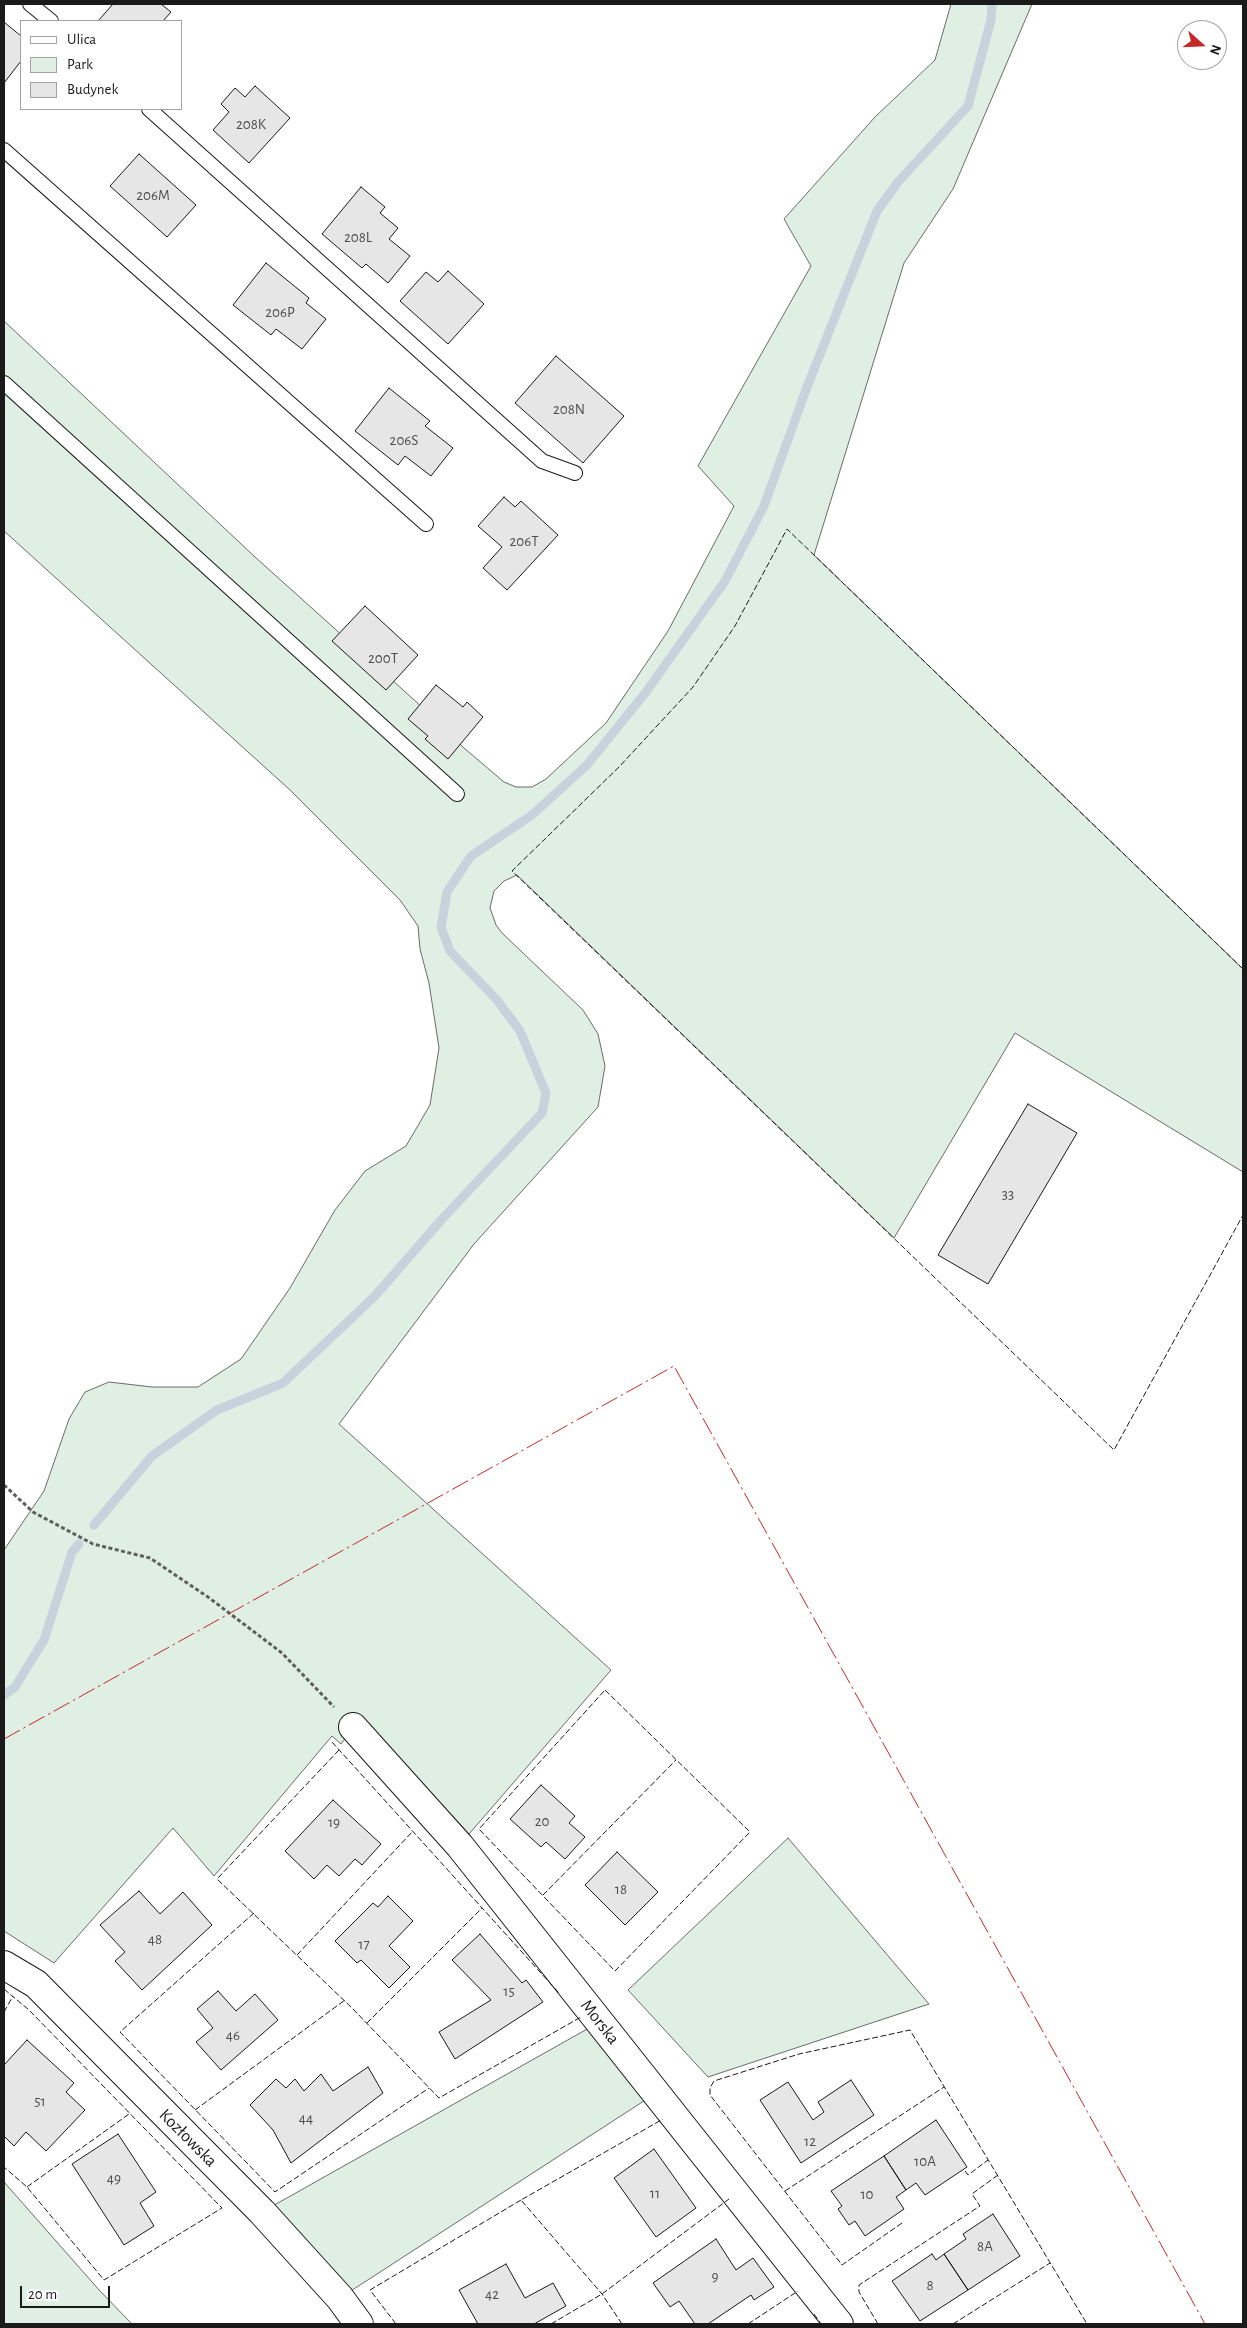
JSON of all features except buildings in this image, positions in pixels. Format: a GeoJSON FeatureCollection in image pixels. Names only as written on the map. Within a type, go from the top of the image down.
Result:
{"type":"FeatureCollection","features":[{"type":"Feature","properties":{"kind":"street","name":"Morska"},"geometry":{"type":"LineString","coordinates":[[353,1727],[460,1846],[840,2324]]}},
{"type":"Feature","properties":{"kind":"street","name":"Kozłowska"},"geometry":{"type":"LineString","coordinates":[[4,1965],[36,1984],[262,2212],[340,2298],[359,2324]]}},
{"type":"Feature","properties":{"kind":"lane"},"geometry":{"type":"LineString","coordinates":[[30,4],[50,20]]}},
{"type":"Feature","properties":{"kind":"lane"},"geometry":{"type":"LineString","coordinates":[[150,110],[542,461],[575,473]]}},
{"type":"Feature","properties":{"kind":"lane"},"geometry":{"type":"LineString","coordinates":[[4,150],[426,524]]}},
{"type":"Feature","properties":{"kind":"lane"},"geometry":{"type":"LineString","coordinates":[[4,383],[457,794]]}},
{"type":"Feature","properties":{"kind":"path"},"geometry":{"type":"LineString","coordinates":[[4,1485],[33,1512],[93,1544],[150,1558],[208,1597],[282,1653],[353,1727]]}},
{"type":"Feature","properties":{"kind":"green space"},"geometry":{"type":"Polygon","coordinates":[[[951,4],[1032,4],[953,189],[904,263],[814,555],[1243,969],[1243,1172],[1015,1033],[894,1238],[517,875],[504,881],[494,891],[490,908],[496,925],[503,934],[583,1010],[598,1034],[605,1066],[598,1107],[474,1244],[339,1424],[611,1670],[469,1834],[362,1717],[341,1744],[332,1736],[214,1876],[173,1828],[54,1963],[4,1931],[4,1550],[44,1491],[69,1419],[85,1392],[109,1382],[152,1387],[198,1387],[241,1359],[290,1288],[335,1210],[365,1171],[406,1146],[430,1105],[439,1048],[429,983],[420,949],[418,926],[400,900],[290,790],[4,531],[4,321],[255,557],[422,707],[464,748],[504,782],[516,787],[532,787],[546,779],[606,723],[668,631],[734,506],[698,466],[811,266],[784,219],[875,117],[935,60],[951,4]]]}},
{"type":"Feature","properties":{"kind":"green space"},"geometry":{"type":"Polygon","coordinates":[[[788,1838],[929,2004],[708,2077],[628,1990],[788,1838]]]}},
{"type":"Feature","properties":{"kind":"green space"},"geometry":{"type":"Polygon","coordinates":[[[589,2028],[650,2097],[340,2298],[262,2212],[589,2028]]]}},
{"type":"Feature","properties":{"kind":"green space"},"geometry":{"type":"Polygon","coordinates":[[[4,2182],[100,2291],[132,2324],[4,2324],[4,2182]]]}},
{"type":"Feature","properties":{"kind":"waterway"},"geometry":{"type":"LineString","coordinates":[[94,1525],[152,1456],[217,1410],[283,1383],[375,1296],[443,1218],[542,1113],[546,1093],[520,1031],[497,1000],[450,951],[441,927],[447,892],[471,856],[532,815],[587,765],[646,692],[725,581],[764,506],[807,387],[877,211],[898,182],[968,106],[991,20],[992,4]]}},
{"type":"Feature","properties":{"kind":"waterway"},"geometry":{"type":"LineString","coordinates":[[4,1695],[15,1687],[44,1640],[72,1552],[79,1544]]}},
{"type":"Feature","properties":{"kind":"fence"},"geometry":{"type":"LineString","coordinates":[[1243,969],[787,529],[735,626],[693,687],[619,767],[512,871],[1114,1450],[1243,1215]]}},
{"type":"Feature","properties":{"kind":"fence"},"geometry":{"type":"LineString","coordinates":[[605,1690],[750,1832],[615,1971],[479,1829],[605,1690]]}},
{"type":"Feature","properties":{"kind":"fence"},"geometry":{"type":"LineString","coordinates":[[332,1742],[559,1993]]}},
{"type":"Feature","properties":{"kind":"fence"},"geometry":{"type":"LineString","coordinates":[[339,1750],[217,1879],[352,2008],[439,2098],[581,2017]]}},
{"type":"Feature","properties":{"kind":"fence"},"geometry":{"type":"LineString","coordinates":[[543,1895],[676,1760]]}},
{"type":"Feature","properties":{"kind":"fence"},"geometry":{"type":"LineString","coordinates":[[297,1955],[413,1831]]}},
{"type":"Feature","properties":{"kind":"fence"},"geometry":{"type":"LineString","coordinates":[[367,2023],[482,1908]]}},
{"type":"Feature","properties":{"kind":"fence"},"geometry":{"type":"LineString","coordinates":[[254,1913],[120,2032],[275,2192],[429,2088]]}},
{"type":"Feature","properties":{"kind":"fence"},"geometry":{"type":"LineString","coordinates":[[4,1989],[29,2010],[222,2208],[104,2280],[27,2187],[4,2167]]}},
{"type":"Feature","properties":{"kind":"fence"},"geometry":{"type":"LineString","coordinates":[[4,2012],[13,1996]]}},
{"type":"Feature","properties":{"kind":"fence"},"geometry":{"type":"LineString","coordinates":[[195,2110],[345,2000]]}},
{"type":"Feature","properties":{"kind":"fence"},"geometry":{"type":"LineString","coordinates":[[902,2223],[842,2265],[710,2095],[710,2088],[714,2081],[799,2054],[910,2030],[1087,2324]]}},
{"type":"Feature","properties":{"kind":"fence"},"geometry":{"type":"LineString","coordinates":[[785,2191],[944,2087]]}},
{"type":"Feature","properties":{"kind":"fence"},"geometry":{"type":"LineString","coordinates":[[27,2187],[129,2114]]}},
{"type":"Feature","properties":{"kind":"fence"},"geometry":{"type":"LineString","coordinates":[[622,2324],[602,2294],[521,2200],[663,2119]]}},
{"type":"Feature","properties":{"kind":"fence"},"geometry":{"type":"LineString","coordinates":[[965,2171],[968,2175],[988,2160]]}},
{"type":"Feature","properties":{"kind":"fence"},"geometry":{"type":"LineString","coordinates":[[878,2324],[859,2292],[859,2285],[980,2206],[972,2194],[998,2175]]}},
{"type":"Feature","properties":{"kind":"fence"},"geometry":{"type":"LineString","coordinates":[[551,2324],[602,2294],[729,2199]]}},
{"type":"Feature","properties":{"kind":"fence"},"geometry":{"type":"LineString","coordinates":[[396,2324],[370,2290],[521,2200]]}},
{"type":"Feature","properties":{"kind":"fence"},"geometry":{"type":"LineString","coordinates":[[953,2324],[1050,2263]]}},
{"type":"Feature","properties":{"kind":"fence"},"geometry":{"type":"LineString","coordinates":[[748,2324],[798,2291]]}},
{"type":"Feature","properties":{"kind":"fence"},"geometry":{"type":"LineString","coordinates":[[814,2314],[821,2324]]}},
{"type":"Feature","properties":{"kind":"power"},"geometry":{"type":"LineString","coordinates":[[4,1739],[674,1366],[1205,2324]]}}]}
